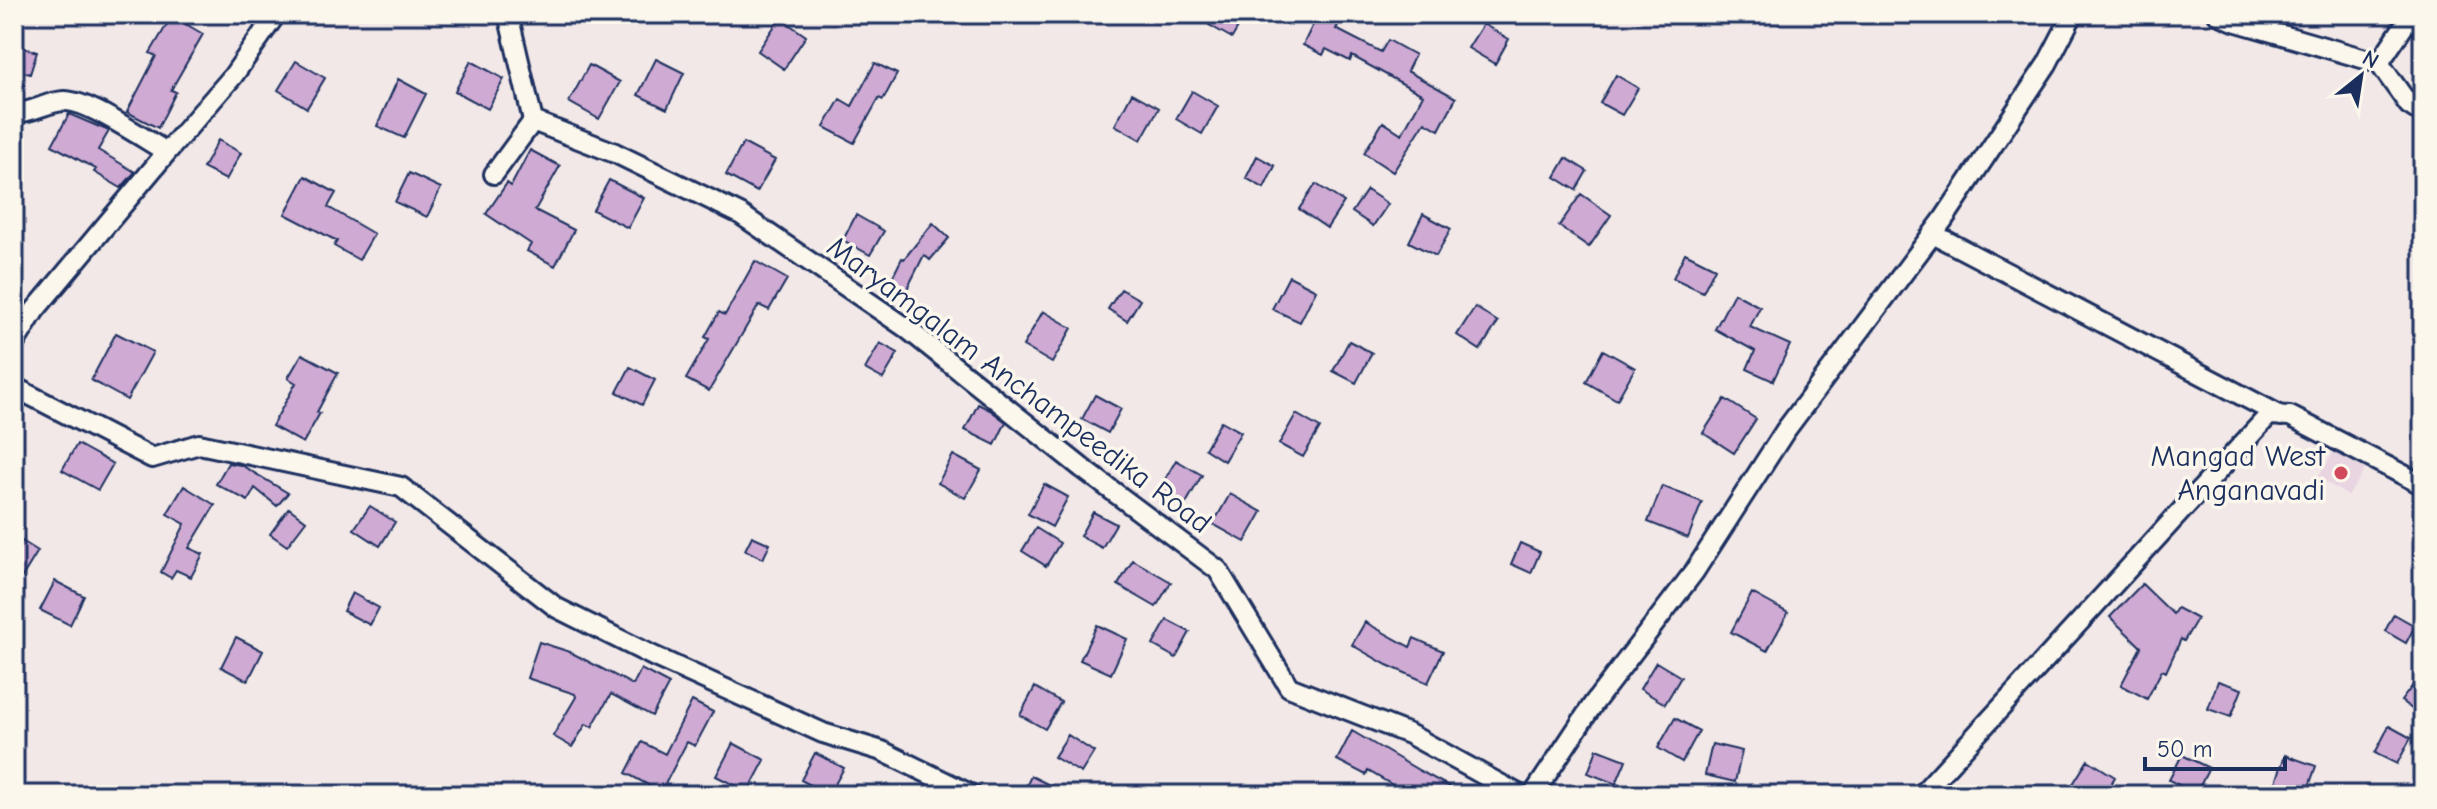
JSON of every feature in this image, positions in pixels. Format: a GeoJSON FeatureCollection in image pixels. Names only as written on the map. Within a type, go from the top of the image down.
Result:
{"type":"FeatureCollection","features":[{"type":"Feature","properties":{"kind":"street"},"geometry":{"type":"LineString","coordinates":[[14,344],[35,310],[233,76],[276,14]]}},
{"type":"Feature","properties":{"kind":"street"},"geometry":{"type":"LineString","coordinates":[[494,174],[533,121],[508,14]]}},
{"type":"Feature","properties":{"kind":"street"},"geometry":{"type":"LineString","coordinates":[[1533,795],[1594,703],[1694,572],[1785,431],[1933,234],[2047,64],[2073,14]]}},
{"type":"Feature","properties":{"kind":"street"},"geometry":{"type":"LineString","coordinates":[[2218,14],[2379,63],[2409,105],[2423,114]]}},
{"type":"Feature","properties":{"kind":"street"},"geometry":{"type":"LineString","coordinates":[[2379,63],[2412,14]]}},
{"type":"Feature","properties":{"kind":"street"},"geometry":{"type":"LineString","coordinates":[[14,113],[27,113],[63,101],[82,103],[167,152]]}},
{"type":"Feature","properties":{"kind":"street","name":"Maryamgalam Anchampeedika Road"},"geometry":{"type":"LineString","coordinates":[[533,121],[615,153],[740,214],[905,327],[1082,468],[1218,570],[1289,687],[1409,734],[1520,795]]}},
{"type":"Feature","properties":{"kind":"street"},"geometry":{"type":"LineString","coordinates":[[1933,234],[2281,416]]}},
{"type":"Feature","properties":{"kind":"street"},"geometry":{"type":"LineString","coordinates":[[14,387],[152,458],[199,444],[401,487],[557,608],[653,656],[823,733],[882,751],[972,795]]}},
{"type":"Feature","properties":{"kind":"street"},"geometry":{"type":"LineString","coordinates":[[1921,795],[2269,415],[2290,416],[2423,485]]}},
{"type":"Feature","properties":{"kind":"shaded area","name":"Mangad West Anganavadi"},"geometry":{"type":"Polygon","coordinates":[[[2335,450],[2365,470],[2348,496],[2318,477],[2335,450]]]}},
{"type":"Feature","properties":{"kind":"building"},"geometry":{"type":"Polygon","coordinates":[[[1216,14],[1246,14],[1232,38],[1209,25],[1216,14]]]}},
{"type":"Feature","properties":{"kind":"building"},"geometry":{"type":"Polygon","coordinates":[[[1318,14],[1339,23],[1336,29],[1381,52],[1388,40],[1415,55],[1407,71],[1456,98],[1439,130],[1425,122],[1393,172],[1364,153],[1383,122],[1402,134],[1423,95],[1352,56],[1350,61],[1326,49],[1323,55],[1303,45],[1318,14]]]}},
{"type":"Feature","properties":{"kind":"building"},"geometry":{"type":"Polygon","coordinates":[[[172,16],[203,34],[171,90],[176,92],[158,128],[127,112],[156,56],[150,53],[172,16]]]}},
{"type":"Feature","properties":{"kind":"building"},"geometry":{"type":"Polygon","coordinates":[[[780,18],[806,36],[784,69],[758,51],[780,18]]]}},
{"type":"Feature","properties":{"kind":"building"},"geometry":{"type":"Polygon","coordinates":[[[1483,24],[1509,39],[1495,64],[1468,48],[1483,24]]]}},
{"type":"Feature","properties":{"kind":"building"},"geometry":{"type":"Polygon","coordinates":[[[14,45],[37,52],[30,74],[14,69],[14,45]]]}},
{"type":"Feature","properties":{"kind":"building"},"geometry":{"type":"Polygon","coordinates":[[[656,59],[684,73],[667,109],[638,95],[656,59]]]}},
{"type":"Feature","properties":{"kind":"building"},"geometry":{"type":"Polygon","coordinates":[[[296,61],[325,78],[307,108],[278,90],[296,61]]]}},
{"type":"Feature","properties":{"kind":"building"},"geometry":{"type":"Polygon","coordinates":[[[471,61],[504,79],[488,109],[455,91],[471,61]]]}},
{"type":"Feature","properties":{"kind":"building"},"geometry":{"type":"Polygon","coordinates":[[[875,63],[897,74],[883,100],[879,98],[854,143],[824,127],[840,99],[852,106],[875,63]]]}},
{"type":"Feature","properties":{"kind":"building"},"geometry":{"type":"Polygon","coordinates":[[[589,65],[620,82],[599,119],[569,102],[589,65]]]}},
{"type":"Feature","properties":{"kind":"building"},"geometry":{"type":"Polygon","coordinates":[[[1616,75],[1638,88],[1622,115],[1600,103],[1616,75]]]}},
{"type":"Feature","properties":{"kind":"building"},"geometry":{"type":"Polygon","coordinates":[[[398,79],[426,94],[404,138],[377,126],[398,79]]]}},
{"type":"Feature","properties":{"kind":"building"},"geometry":{"type":"Polygon","coordinates":[[[1192,91],[1218,106],[1202,134],[1176,119],[1192,91]]]}},
{"type":"Feature","properties":{"kind":"building"},"geometry":{"type":"Polygon","coordinates":[[[1132,93],[1159,108],[1141,140],[1115,125],[1132,93]]]}},
{"type":"Feature","properties":{"kind":"building"},"geometry":{"type":"Polygon","coordinates":[[[69,114],[109,131],[98,150],[135,172],[121,188],[94,172],[96,169],[52,145],[69,114]]]}},
{"type":"Feature","properties":{"kind":"building"},"geometry":{"type":"Polygon","coordinates":[[[218,140],[241,153],[226,180],[203,168],[218,140]]]}},
{"type":"Feature","properties":{"kind":"building"},"geometry":{"type":"Polygon","coordinates":[[[743,143],[775,160],[757,192],[726,175],[743,143]]]}},
{"type":"Feature","properties":{"kind":"building"},"geometry":{"type":"Polygon","coordinates":[[[530,150],[560,166],[535,210],[574,230],[555,266],[527,251],[531,244],[486,214],[507,183],[511,186],[530,150]]]}},
{"type":"Feature","properties":{"kind":"building"},"geometry":{"type":"Polygon","coordinates":[[[1257,156],[1275,166],[1264,188],[1246,178],[1257,156]]]}},
{"type":"Feature","properties":{"kind":"building"},"geometry":{"type":"Polygon","coordinates":[[[1566,158],[1587,171],[1576,190],[1555,177],[1566,158]]]}},
{"type":"Feature","properties":{"kind":"building"},"geometry":{"type":"Polygon","coordinates":[[[409,173],[441,188],[427,217],[395,202],[409,173]]]}},
{"type":"Feature","properties":{"kind":"building"},"geometry":{"type":"Polygon","coordinates":[[[305,176],[336,193],[328,207],[374,234],[359,260],[334,246],[337,241],[285,214],[305,176]]]}},
{"type":"Feature","properties":{"kind":"building"},"geometry":{"type":"Polygon","coordinates":[[[609,180],[644,198],[628,228],[593,210],[609,180]]]}},
{"type":"Feature","properties":{"kind":"building"},"geometry":{"type":"Polygon","coordinates":[[[1316,184],[1344,202],[1327,228],[1299,209],[1316,184]]]}},
{"type":"Feature","properties":{"kind":"building"},"geometry":{"type":"Polygon","coordinates":[[[1367,190],[1388,204],[1373,226],[1352,212],[1367,190]]]}},
{"type":"Feature","properties":{"kind":"building"},"geometry":{"type":"Polygon","coordinates":[[[1581,194],[1611,215],[1589,247],[1559,226],[1581,194]]]}},
{"type":"Feature","properties":{"kind":"building"},"geometry":{"type":"Polygon","coordinates":[[[1423,214],[1451,229],[1436,256],[1409,242],[1423,214]]]}},
{"type":"Feature","properties":{"kind":"building"},"geometry":{"type":"Polygon","coordinates":[[[856,215],[884,231],[870,255],[843,240],[856,215]]]}},
{"type":"Feature","properties":{"kind":"building"},"geometry":{"type":"Polygon","coordinates":[[[933,223],[949,238],[930,260],[924,255],[906,291],[890,282],[902,258],[933,223]]]}},
{"type":"Feature","properties":{"kind":"building"},"geometry":{"type":"Polygon","coordinates":[[[1685,253],[1715,268],[1703,292],[1673,278],[1685,253]]]}},
{"type":"Feature","properties":{"kind":"building"},"geometry":{"type":"Polygon","coordinates":[[[755,261],[787,279],[769,310],[759,305],[709,391],[686,379],[709,339],[705,337],[719,312],[725,315],[755,261]]]}},
{"type":"Feature","properties":{"kind":"building"},"geometry":{"type":"Polygon","coordinates":[[[1289,276],[1316,290],[1300,322],[1272,309],[1289,276]]]}},
{"type":"Feature","properties":{"kind":"building"},"geometry":{"type":"Polygon","coordinates":[[[1121,289],[1140,300],[1127,321],[1108,309],[1121,289]]]}},
{"type":"Feature","properties":{"kind":"building"},"geometry":{"type":"Polygon","coordinates":[[[1734,293],[1760,307],[1750,327],[1790,345],[1773,381],[1747,369],[1755,351],[1715,329],[1734,293]]]}},
{"type":"Feature","properties":{"kind":"building"},"geometry":{"type":"Polygon","coordinates":[[[1475,307],[1498,322],[1480,350],[1457,335],[1475,307]]]}},
{"type":"Feature","properties":{"kind":"building"},"geometry":{"type":"Polygon","coordinates":[[[1043,311],[1072,328],[1052,363],[1023,346],[1043,311]]]}},
{"type":"Feature","properties":{"kind":"building"},"geometry":{"type":"Polygon","coordinates":[[[116,333],[153,352],[127,400],[91,380],[116,333]]]}},
{"type":"Feature","properties":{"kind":"building"},"geometry":{"type":"Polygon","coordinates":[[[1349,341],[1372,353],[1356,383],[1333,371],[1349,341]]]}},
{"type":"Feature","properties":{"kind":"building"},"geometry":{"type":"Polygon","coordinates":[[[880,343],[898,353],[883,379],[865,369],[880,343]]]}},
{"type":"Feature","properties":{"kind":"building"},"geometry":{"type":"Polygon","coordinates":[[[1603,350],[1635,368],[1617,400],[1586,382],[1603,350]]]}},
{"type":"Feature","properties":{"kind":"building"},"geometry":{"type":"Polygon","coordinates":[[[302,354],[338,373],[303,443],[272,426],[296,383],[288,378],[302,354]]]}},
{"type":"Feature","properties":{"kind":"building"},"geometry":{"type":"Polygon","coordinates":[[[630,367],[655,380],[642,405],[617,392],[630,367]]]}},
{"type":"Feature","properties":{"kind":"building"},"geometry":{"type":"Polygon","coordinates":[[[1095,395],[1121,409],[1108,433],[1082,419],[1095,395]]]}},
{"type":"Feature","properties":{"kind":"building"},"geometry":{"type":"Polygon","coordinates":[[[1725,399],[1756,419],[1734,453],[1703,433],[1725,399]]]}},
{"type":"Feature","properties":{"kind":"building"},"geometry":{"type":"Polygon","coordinates":[[[978,404],[1006,422],[995,445],[965,430],[978,404]]]}},
{"type":"Feature","properties":{"kind":"building"},"geometry":{"type":"Polygon","coordinates":[[[1296,414],[1320,428],[1303,457],[1279,444],[1296,414]]]}},
{"type":"Feature","properties":{"kind":"building"},"geometry":{"type":"Polygon","coordinates":[[[1221,421],[1241,432],[1224,461],[1205,449],[1221,421]]]}},
{"type":"Feature","properties":{"kind":"building"},"geometry":{"type":"Polygon","coordinates":[[[77,444],[113,464],[98,490],[62,470],[77,444]]]}},
{"type":"Feature","properties":{"kind":"building"},"geometry":{"type":"Polygon","coordinates":[[[953,455],[981,470],[965,498],[938,483],[953,455]]]}},
{"type":"Feature","properties":{"kind":"building"},"geometry":{"type":"Polygon","coordinates":[[[1176,460],[1202,475],[1184,507],[1158,492],[1176,460]]]}},
{"type":"Feature","properties":{"kind":"building"},"geometry":{"type":"Polygon","coordinates":[[[228,463],[241,465],[288,493],[277,506],[255,488],[248,501],[216,484],[228,463]]]}},
{"type":"Feature","properties":{"kind":"building"},"geometry":{"type":"Polygon","coordinates":[[[1044,484],[1068,497],[1052,527],[1028,514],[1044,484]]]}},
{"type":"Feature","properties":{"kind":"building"},"geometry":{"type":"Polygon","coordinates":[[[184,486],[215,505],[189,548],[203,554],[191,577],[176,570],[171,578],[161,572],[185,524],[167,514],[184,486]]]}},
{"type":"Feature","properties":{"kind":"building"},"geometry":{"type":"Polygon","coordinates":[[[1662,486],[1702,502],[1688,538],[1648,522],[1662,486]]]}},
{"type":"Feature","properties":{"kind":"building"},"geometry":{"type":"Polygon","coordinates":[[[1230,494],[1262,512],[1245,542],[1213,524],[1230,494]]]}},
{"type":"Feature","properties":{"kind":"building"},"geometry":{"type":"Polygon","coordinates":[[[370,506],[395,522],[380,546],[354,529],[370,506]]]}},
{"type":"Feature","properties":{"kind":"building"},"geometry":{"type":"Polygon","coordinates":[[[289,508],[306,521],[287,546],[270,534],[289,508]]]}},
{"type":"Feature","properties":{"kind":"building"},"geometry":{"type":"Polygon","coordinates":[[[1093,512],[1116,524],[1102,548],[1080,536],[1093,512]]]}},
{"type":"Feature","properties":{"kind":"building"},"geometry":{"type":"Polygon","coordinates":[[[1036,528],[1060,543],[1046,566],[1022,551],[1036,528]]]}},
{"type":"Feature","properties":{"kind":"building"},"geometry":{"type":"Polygon","coordinates":[[[14,536],[38,551],[14,590],[14,536]]]}},
{"type":"Feature","properties":{"kind":"building"},"geometry":{"type":"Polygon","coordinates":[[[752,536],[770,544],[763,559],[745,550],[752,536]]]}},
{"type":"Feature","properties":{"kind":"building"},"geometry":{"type":"Polygon","coordinates":[[[1520,543],[1540,552],[1531,573],[1511,564],[1520,543]]]}},
{"type":"Feature","properties":{"kind":"building"},"geometry":{"type":"Polygon","coordinates":[[[1133,560],[1171,582],[1156,607],[1118,585],[1133,560]]]}},
{"type":"Feature","properties":{"kind":"building"},"geometry":{"type":"Polygon","coordinates":[[[55,581],[84,596],[70,625],[40,610],[55,581]]]}},
{"type":"Feature","properties":{"kind":"building"},"geometry":{"type":"Polygon","coordinates":[[[2142,584],[2173,614],[2177,608],[2197,619],[2184,641],[2181,639],[2166,672],[2162,670],[2147,699],[2121,685],[2141,647],[2110,617],[2142,584]]]}},
{"type":"Feature","properties":{"kind":"building"},"geometry":{"type":"Polygon","coordinates":[[[352,593],[379,608],[370,625],[343,611],[352,593]]]}},
{"type":"Feature","properties":{"kind":"building"},"geometry":{"type":"Polygon","coordinates":[[[1752,593],[1788,613],[1767,651],[1731,632],[1752,593]]]}},
{"type":"Feature","properties":{"kind":"building"},"geometry":{"type":"Polygon","coordinates":[[[2394,614],[2415,626],[2406,643],[2385,631],[2394,614]]]}},
{"type":"Feature","properties":{"kind":"building"},"geometry":{"type":"Polygon","coordinates":[[[1167,620],[1190,632],[1176,658],[1153,645],[1167,620]]]}},
{"type":"Feature","properties":{"kind":"building"},"geometry":{"type":"Polygon","coordinates":[[[1365,622],[1410,647],[1414,638],[1443,651],[1428,683],[1352,645],[1365,622]]]}},
{"type":"Feature","properties":{"kind":"building"},"geometry":{"type":"Polygon","coordinates":[[[1097,625],[1127,639],[1111,674],[1080,660],[1097,625]]]}},
{"type":"Feature","properties":{"kind":"building"},"geometry":{"type":"Polygon","coordinates":[[[236,637],[263,651],[248,681],[221,667],[236,637]]]}},
{"type":"Feature","properties":{"kind":"building"},"geometry":{"type":"Polygon","coordinates":[[[539,642],[570,652],[633,685],[641,669],[669,684],[652,716],[611,694],[592,727],[586,724],[572,747],[553,736],[575,694],[527,678],[539,642]]]}},
{"type":"Feature","properties":{"kind":"building"},"geometry":{"type":"Polygon","coordinates":[[[1656,662],[1681,677],[1665,704],[1640,689],[1656,662]]]}},
{"type":"Feature","properties":{"kind":"building"},"geometry":{"type":"Polygon","coordinates":[[[2423,672],[2423,717],[2401,701],[2423,672]]]}},
{"type":"Feature","properties":{"kind":"building"},"geometry":{"type":"Polygon","coordinates":[[[2218,681],[2242,689],[2231,717],[2208,709],[2218,681]]]}},
{"type":"Feature","properties":{"kind":"building"},"geometry":{"type":"Polygon","coordinates":[[[1035,687],[1061,702],[1045,729],[1020,715],[1035,687]]]}},
{"type":"Feature","properties":{"kind":"building"},"geometry":{"type":"Polygon","coordinates":[[[692,701],[713,712],[695,746],[687,742],[661,792],[626,773],[642,742],[665,754],[692,701]]]}},
{"type":"Feature","properties":{"kind":"building"},"geometry":{"type":"Polygon","coordinates":[[[1675,718],[1699,731],[1682,762],[1658,748],[1675,718]]]}},
{"type":"Feature","properties":{"kind":"building"},"geometry":{"type":"Polygon","coordinates":[[[2389,726],[2411,738],[2397,764],[2375,753],[2389,726]]]}},
{"type":"Feature","properties":{"kind":"building"},"geometry":{"type":"Polygon","coordinates":[[[1352,731],[1465,795],[1410,795],[1368,771],[1366,775],[1337,760],[1352,731]]]}},
{"type":"Feature","properties":{"kind":"building"},"geometry":{"type":"Polygon","coordinates":[[[1068,735],[1094,752],[1081,773],[1054,757],[1068,735]]]}},
{"type":"Feature","properties":{"kind":"building"},"geometry":{"type":"Polygon","coordinates":[[[733,743],[765,760],[748,792],[716,776],[733,743]]]}},
{"type":"Feature","properties":{"kind":"building"},"geometry":{"type":"Polygon","coordinates":[[[1712,744],[1742,751],[1735,782],[1705,775],[1712,744]]]}},
{"type":"Feature","properties":{"kind":"building"},"geometry":{"type":"Polygon","coordinates":[[[1597,749],[1626,760],[1616,784],[1588,773],[1597,749]]]}},
{"type":"Feature","properties":{"kind":"building"},"geometry":{"type":"Polygon","coordinates":[[[815,753],[844,768],[829,795],[801,780],[815,753]]]}},
{"type":"Feature","properties":{"kind":"building"},"geometry":{"type":"Polygon","coordinates":[[[2182,755],[2209,768],[2196,794],[2169,780],[2182,755]]]}},
{"type":"Feature","properties":{"kind":"building"},"geometry":{"type":"Polygon","coordinates":[[[2285,755],[2316,766],[2306,795],[2275,785],[2285,755]]]}},
{"type":"Feature","properties":{"kind":"building"},"geometry":{"type":"Polygon","coordinates":[[[2088,760],[2115,777],[2104,795],[2066,795],[2088,760]]]}},
{"type":"Feature","properties":{"kind":"building"},"geometry":{"type":"Polygon","coordinates":[[[1031,776],[1070,795],[1022,795],[1031,776]]]}},
{"type":"Feature","properties":{"kind":"place","name":"Mangad West Anganavadi"},"geometry":{"type":"Point","coordinates":[2341,473]}}]}
